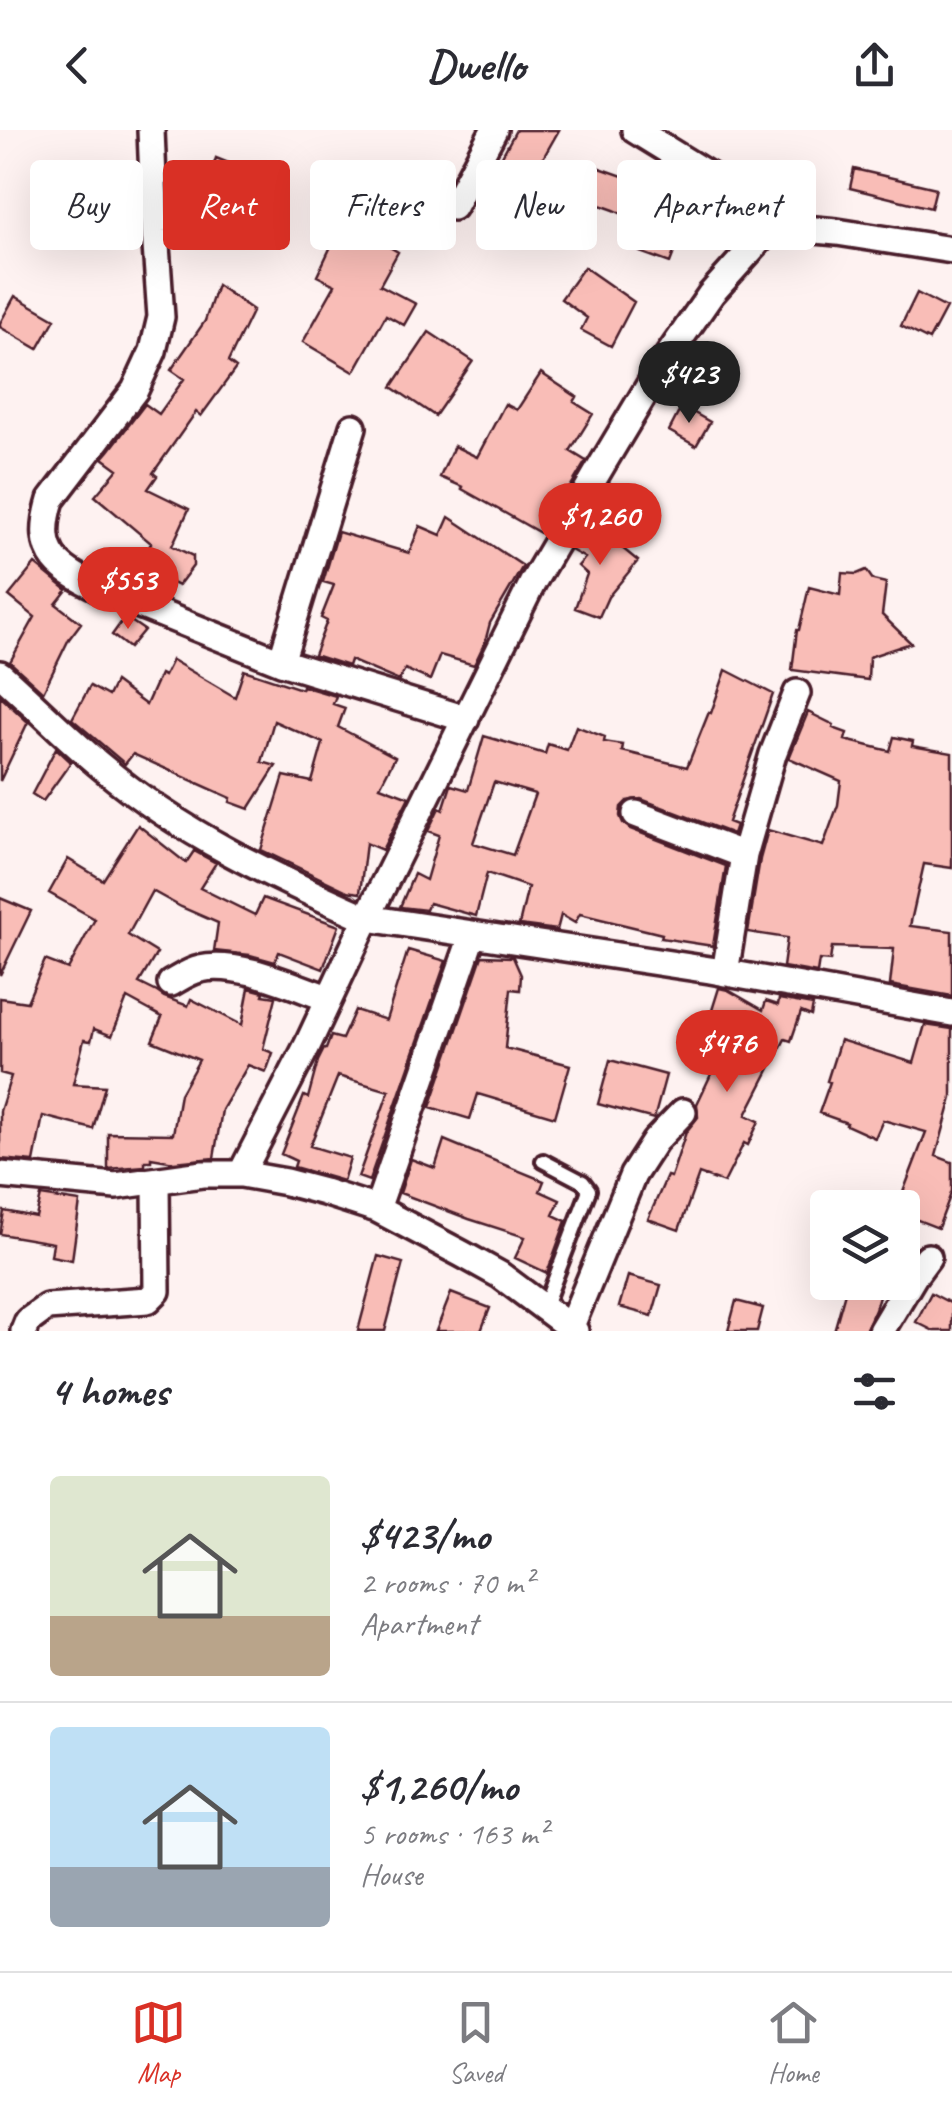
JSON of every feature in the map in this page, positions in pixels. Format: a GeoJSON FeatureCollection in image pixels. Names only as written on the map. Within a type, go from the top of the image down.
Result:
{"type":"FeatureCollection","features":[{"type":"Feature","properties":{"kind":"street"},"geometry":{"type":"LineString","coordinates":[[151,130],[161,317],[153,351],[135,390],[51,500],[44,521],[48,551],[62,566],[106,592],[281,662],[466,719]]}},
{"type":"Feature","properties":{"kind":"street"},"geometry":{"type":"LineString","coordinates":[[456,202],[494,130]]}},
{"type":"Feature","properties":{"kind":"street"},"geometry":{"type":"LineString","coordinates":[[635,130],[684,160]]}},
{"type":"Feature","properties":{"kind":"street"},"geometry":{"type":"LineString","coordinates":[[816,230],[952,250]]}},
{"type":"Feature","properties":{"kind":"street"},"geometry":{"type":"LineString","coordinates":[[241,1174],[533,582],[661,366],[711,294],[750,250]]}},
{"type":"Feature","properties":{"kind":"street"},"geometry":{"type":"LineString","coordinates":[[281,662],[353,427]]}},
{"type":"Feature","properties":{"kind":"street"},"geometry":{"type":"LineString","coordinates":[[0,674],[103,768],[160,810],[248,864],[367,918],[725,972],[952,1013]]}},
{"type":"Feature","properties":{"kind":"street"},"geometry":{"type":"LineString","coordinates":[[725,972],[744,854],[797,694]]}},
{"type":"Feature","properties":{"kind":"street"},"geometry":{"type":"LineString","coordinates":[[636,814],[744,854]]}},
{"type":"Feature","properties":{"kind":"street"},"geometry":{"type":"LineString","coordinates":[[377,1209],[472,936]]}},
{"type":"Feature","properties":{"kind":"street"},"geometry":{"type":"LineString","coordinates":[[171,984],[198,969],[226,968],[328,998]]}},
{"type":"Feature","properties":{"kind":"street"},"geometry":{"type":"LineString","coordinates":[[0,1174],[100,1186],[203,1174],[241,1174],[286,1182],[377,1209],[500,1275],[572,1330],[633,1175],[655,1141],[684,1112]]}},
{"type":"Feature","properties":{"kind":"street"},"geometry":{"type":"LineString","coordinates":[[24,1331],[28,1320],[47,1307],[148,1300],[158,1292],[156,1181]]}},
{"type":"Feature","properties":{"kind":"street"},"geometry":{"type":"LineString","coordinates":[[881,1331],[928,1257]]}},
{"type":"Feature","properties":{"kind":"lane"},"geometry":{"type":"LineString","coordinates":[[543,1160],[583,1182],[589,1190],[544,1308]]}},
{"type":"Feature","properties":{"kind":"building"},"geometry":{"type":"Polygon","coordinates":[[[516,130],[559,130],[542,160],[509,160],[502,156],[516,130]]]}},
{"type":"Feature","properties":{"kind":"building"},"geometry":{"type":"Polygon","coordinates":[[[597,167],[617,174],[617,211],[597,204],[597,167]]]}},
{"type":"Feature","properties":{"kind":"building"},"geometry":{"type":"Polygon","coordinates":[[[854,169],[936,188],[931,208],[850,188],[854,169]]]}},
{"type":"Feature","properties":{"kind":"building"},"geometry":{"type":"Polygon","coordinates":[[[329,250],[398,252],[380,285],[416,304],[404,325],[386,315],[354,372],[303,342],[335,285],[317,276],[329,250]]]}},
{"type":"Feature","properties":{"kind":"building"},"geometry":{"type":"Polygon","coordinates":[[[641,250],[675,250],[670,263],[641,250]]]}},
{"type":"Feature","properties":{"kind":"building"},"geometry":{"type":"Polygon","coordinates":[[[584,267],[634,302],[611,346],[581,330],[587,318],[561,299],[584,267]]]}},
{"type":"Feature","properties":{"kind":"building"},"geometry":{"type":"Polygon","coordinates":[[[217,285],[253,310],[228,362],[236,368],[201,416],[196,412],[153,473],[157,476],[148,489],[189,509],[172,546],[193,556],[193,566],[178,586],[137,571],[151,543],[95,496],[118,469],[103,458],[145,404],[159,414],[184,379],[171,370],[205,321],[217,285]]]}},
{"type":"Feature","properties":{"kind":"building"},"geometry":{"type":"Polygon","coordinates":[[[917,293],[946,308],[929,340],[901,326],[917,293]]]}},
{"type":"Feature","properties":{"kind":"building"},"geometry":{"type":"Polygon","coordinates":[[[15,296],[55,319],[38,349],[0,327],[15,296]]]}},
{"type":"Feature","properties":{"kind":"building"},"geometry":{"type":"Polygon","coordinates":[[[429,332],[473,361],[435,416],[392,387],[429,332]]]}},
{"type":"Feature","properties":{"kind":"building"},"geometry":{"type":"Polygon","coordinates":[[[541,373],[577,397],[574,402],[593,414],[570,451],[586,461],[542,534],[440,477],[454,446],[477,457],[505,404],[517,410],[541,373]]]}},
{"type":"Feature","properties":{"kind":"building"},"geometry":{"type":"Polygon","coordinates":[[[682,406],[710,422],[696,446],[669,431],[682,406]]]}},
{"type":"Feature","properties":{"kind":"building"},"geometry":{"type":"Polygon","coordinates":[[[449,517],[523,566],[490,623],[474,665],[440,655],[430,680],[405,669],[399,681],[350,660],[348,666],[314,655],[327,621],[321,618],[334,585],[323,582],[338,532],[409,553],[420,526],[441,535],[449,517]]]}},
{"type":"Feature","properties":{"kind":"building"},"geometry":{"type":"Polygon","coordinates":[[[588,520],[638,561],[608,597],[599,617],[575,608],[587,574],[578,566],[585,558],[571,550],[588,520]]]}},
{"type":"Feature","properties":{"kind":"building"},"geometry":{"type":"Polygon","coordinates":[[[35,564],[67,590],[56,604],[81,623],[43,692],[10,662],[35,617],[9,596],[35,564]]]}},
{"type":"Feature","properties":{"kind":"building"},"geometry":{"type":"Polygon","coordinates":[[[866,570],[873,580],[886,583],[882,615],[911,643],[869,657],[868,680],[792,670],[797,630],[809,587],[840,595],[842,573],[866,570]]]}},
{"type":"Feature","properties":{"kind":"building"},"geometry":{"type":"Polygon","coordinates":[[[125,617],[144,630],[129,648],[112,635],[125,617]]]}},
{"type":"Feature","properties":{"kind":"building"},"geometry":{"type":"Polygon","coordinates":[[[172,660],[235,697],[244,670],[336,696],[333,704],[345,708],[338,727],[395,757],[380,786],[409,797],[382,850],[366,843],[360,893],[347,891],[261,850],[284,776],[312,782],[323,743],[274,721],[262,762],[276,766],[249,809],[133,754],[125,764],[72,719],[90,686],[108,696],[115,682],[146,705],[160,674],[164,676],[172,660]]]}},
{"type":"Feature","properties":{"kind":"building"},"geometry":{"type":"Polygon","coordinates":[[[726,670],[773,694],[728,822],[736,825],[733,834],[641,799],[627,801],[620,816],[630,829],[726,866],[713,946],[661,938],[662,934],[580,914],[575,923],[561,915],[557,930],[519,925],[528,887],[487,873],[476,916],[429,903],[426,910],[400,907],[414,874],[426,880],[439,835],[428,831],[439,808],[443,810],[451,785],[468,790],[484,736],[545,754],[548,744],[567,750],[576,726],[605,737],[604,742],[623,745],[622,751],[687,767],[726,670]],[[494,782],[473,843],[513,855],[535,794],[494,782]]]}},
{"type":"Feature","properties":{"kind":"building"},"geometry":{"type":"Polygon","coordinates":[[[0,696],[28,722],[0,781],[0,696]]]}},
{"type":"Feature","properties":{"kind":"building"},"geometry":{"type":"Polygon","coordinates":[[[808,712],[847,733],[845,740],[890,751],[894,737],[913,741],[912,746],[952,753],[952,868],[924,864],[910,926],[952,931],[952,996],[890,985],[894,949],[832,947],[830,961],[819,960],[817,973],[783,967],[787,938],[748,932],[768,830],[823,846],[838,805],[841,781],[789,758],[808,712]]]}},
{"type":"Feature","properties":{"kind":"building"},"geometry":{"type":"Polygon","coordinates":[[[56,748],[71,762],[43,801],[32,794],[56,748]]]}},
{"type":"Feature","properties":{"kind":"building"},"geometry":{"type":"Polygon","coordinates":[[[138,825],[186,863],[194,851],[216,863],[200,888],[255,915],[263,898],[339,926],[323,969],[279,952],[275,962],[214,951],[218,923],[152,891],[128,935],[157,953],[139,983],[188,1006],[191,999],[242,1025],[249,988],[276,997],[263,1049],[273,1053],[266,1072],[248,1065],[222,1110],[214,1158],[174,1162],[151,1158],[145,1166],[108,1169],[108,1133],[173,1134],[180,1094],[199,1060],[152,1041],[162,1017],[127,998],[112,1036],[94,1029],[91,1041],[84,1040],[73,1084],[105,1086],[93,1129],[43,1116],[34,1162],[0,1159],[0,1111],[11,1076],[0,1073],[0,998],[27,1002],[45,960],[68,969],[95,919],[49,893],[68,859],[103,880],[138,825]]]}},
{"type":"Feature","properties":{"kind":"building"},"geometry":{"type":"Polygon","coordinates":[[[0,898],[31,911],[0,975],[0,898]]]}},
{"type":"Feature","properties":{"kind":"building"},"geometry":{"type":"Polygon","coordinates":[[[408,950],[446,961],[369,1181],[358,1177],[389,1091],[338,1076],[310,1146],[350,1158],[343,1181],[294,1167],[296,1161],[281,1154],[304,1096],[308,1098],[324,1049],[331,1036],[342,1039],[355,1010],[386,1020],[408,950]]]}},
{"type":"Feature","properties":{"kind":"building"},"geometry":{"type":"Polygon","coordinates":[[[482,956],[513,957],[521,975],[520,990],[511,989],[505,1048],[570,1065],[555,1117],[478,1094],[470,1119],[430,1107],[482,956]]]}},
{"type":"Feature","properties":{"kind":"building"},"geometry":{"type":"Polygon","coordinates":[[[719,988],[763,1010],[766,1001],[778,1005],[779,999],[813,1005],[811,1016],[801,1012],[791,1041],[785,1039],[746,1115],[759,1121],[748,1145],[744,1143],[724,1183],[699,1174],[679,1230],[648,1219],[667,1176],[671,1177],[686,1132],[698,1117],[697,1104],[722,1051],[703,1039],[719,988]]]}},
{"type":"Feature","properties":{"kind":"building"},"geometry":{"type":"Polygon","coordinates":[[[925,1025],[952,1029],[952,1098],[936,1156],[952,1162],[952,1191],[938,1228],[920,1221],[920,1190],[904,1190],[926,1132],[883,1120],[875,1138],[819,1113],[840,1040],[914,1063],[925,1025]]]}},
{"type":"Feature","properties":{"kind":"building"},"geometry":{"type":"Polygon","coordinates":[[[610,1060],[666,1075],[654,1119],[598,1104],[610,1060]]]}},
{"type":"Feature","properties":{"kind":"building"},"geometry":{"type":"Polygon","coordinates":[[[444,1140],[544,1181],[540,1191],[560,1200],[553,1215],[566,1221],[547,1273],[515,1258],[525,1237],[400,1193],[411,1159],[435,1168],[444,1140]]]}},
{"type":"Feature","properties":{"kind":"building"},"geometry":{"type":"Polygon","coordinates":[[[41,1196],[80,1202],[72,1260],[51,1256],[53,1243],[0,1234],[4,1211],[36,1217],[41,1196]]]}},
{"type":"Feature","properties":{"kind":"building"},"geometry":{"type":"Polygon","coordinates":[[[378,1256],[403,1263],[385,1331],[358,1331],[378,1256]]]}},
{"type":"Feature","properties":{"kind":"building"},"geometry":{"type":"Polygon","coordinates":[[[628,1276],[661,1285],[652,1316],[619,1307],[628,1276]]]}},
{"type":"Feature","properties":{"kind":"building"},"geometry":{"type":"Polygon","coordinates":[[[451,1293],[490,1308],[481,1331],[436,1331],[451,1293]]]}},
{"type":"Feature","properties":{"kind":"building"},"geometry":{"type":"Polygon","coordinates":[[[931,1293],[952,1304],[952,1331],[934,1331],[916,1322],[931,1293]]]}},
{"type":"Feature","properties":{"kind":"building"},"geometry":{"type":"Polygon","coordinates":[[[843,1300],[878,1300],[865,1331],[834,1331],[843,1300]]]}},
{"type":"Feature","properties":{"kind":"building"},"geometry":{"type":"Polygon","coordinates":[[[736,1301],[763,1308],[757,1331],[728,1331],[736,1301]]]}}]}
